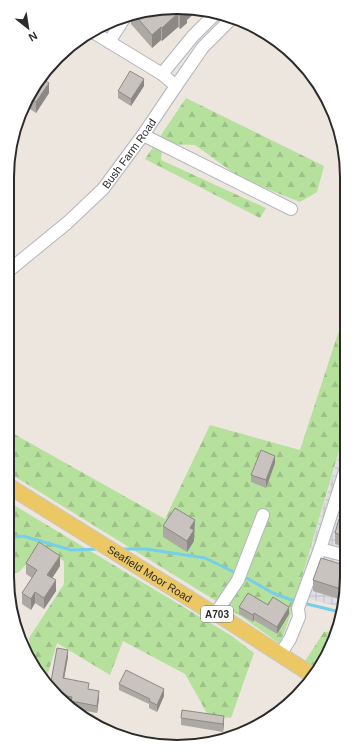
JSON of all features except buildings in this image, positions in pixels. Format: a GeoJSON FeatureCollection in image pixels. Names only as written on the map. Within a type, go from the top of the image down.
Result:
{"type":"FeatureCollection","features":[{"type":"Feature","properties":{"kind":"main road","name":"Seafield Moor Road"},"geometry":{"type":"LineString","coordinates":[[14,489],[211,612],[216,613],[309,673]]}},
{"type":"Feature","properties":{"kind":"street"},"geometry":{"type":"LineString","coordinates":[[162,74],[193,36],[211,18]]}},
{"type":"Feature","properties":{"kind":"street","name":"Bush Farm Road"},"geometry":{"type":"LineString","coordinates":[[14,266],[67,223],[103,189],[144,136],[203,47],[227,23]]}},
{"type":"Feature","properties":{"kind":"street"},"geometry":{"type":"LineString","coordinates":[[109,42],[120,24]]}},
{"type":"Feature","properties":{"kind":"street"},"geometry":{"type":"LineString","coordinates":[[98,35],[162,74],[176,86]]}},
{"type":"Feature","properties":{"kind":"street"},"geometry":{"type":"LineString","coordinates":[[144,136],[291,209]]}},
{"type":"Feature","properties":{"kind":"street"},"geometry":{"type":"LineString","coordinates":[[280,655],[290,639],[299,617],[299,603],[320,549],[340,487]]}},
{"type":"Feature","properties":{"kind":"street"},"geometry":{"type":"LineString","coordinates":[[216,613],[238,580],[263,515]]}},
{"type":"Feature","properties":{"kind":"street"},"geometry":{"type":"LineString","coordinates":[[320,549],[340,554]]}},
{"type":"Feature","properties":{"kind":"shaded area"},"geometry":{"type":"Polygon","coordinates":[[[340,450],[340,588],[338,606],[297,596],[340,450]]]}},
{"type":"Feature","properties":{"kind":"green space"},"geometry":{"type":"Polygon","coordinates":[[[186,98],[324,166],[317,192],[300,202],[242,179],[195,145],[163,144],[161,160],[266,208],[260,218],[145,159],[186,98]]]}},
{"type":"Feature","properties":{"kind":"green space"},"geometry":{"type":"Polygon","coordinates":[[[340,327],[340,447],[292,611],[280,644],[242,617],[14,476],[14,434],[165,519],[210,425],[300,450],[340,327]]]}},
{"type":"Feature","properties":{"kind":"green space"},"geometry":{"type":"Polygon","coordinates":[[[14,505],[232,636],[254,653],[231,718],[208,715],[185,674],[123,641],[110,675],[57,643],[47,675],[41,668],[31,648],[29,638],[64,584],[64,561],[41,547],[19,572],[14,573],[14,505]]]}},
{"type":"Feature","properties":{"kind":"green space"},"geometry":{"type":"Polygon","coordinates":[[[330,631],[314,667],[305,661],[324,632],[330,631]]]}},
{"type":"Feature","properties":{"kind":"waterway"},"geometry":{"type":"LineString","coordinates":[[14,537],[23,536],[71,550],[100,549]]}},
{"type":"Feature","properties":{"kind":"waterway"},"geometry":{"type":"LineString","coordinates":[[122,549],[146,549],[205,558],[238,574]]}},
{"type":"Feature","properties":{"kind":"waterway"},"geometry":{"type":"LineString","coordinates":[[243,576],[273,593],[297,602]]}},
{"type":"Feature","properties":{"kind":"waterway"},"geometry":{"type":"LineString","coordinates":[[303,603],[336,611]]}}]}
